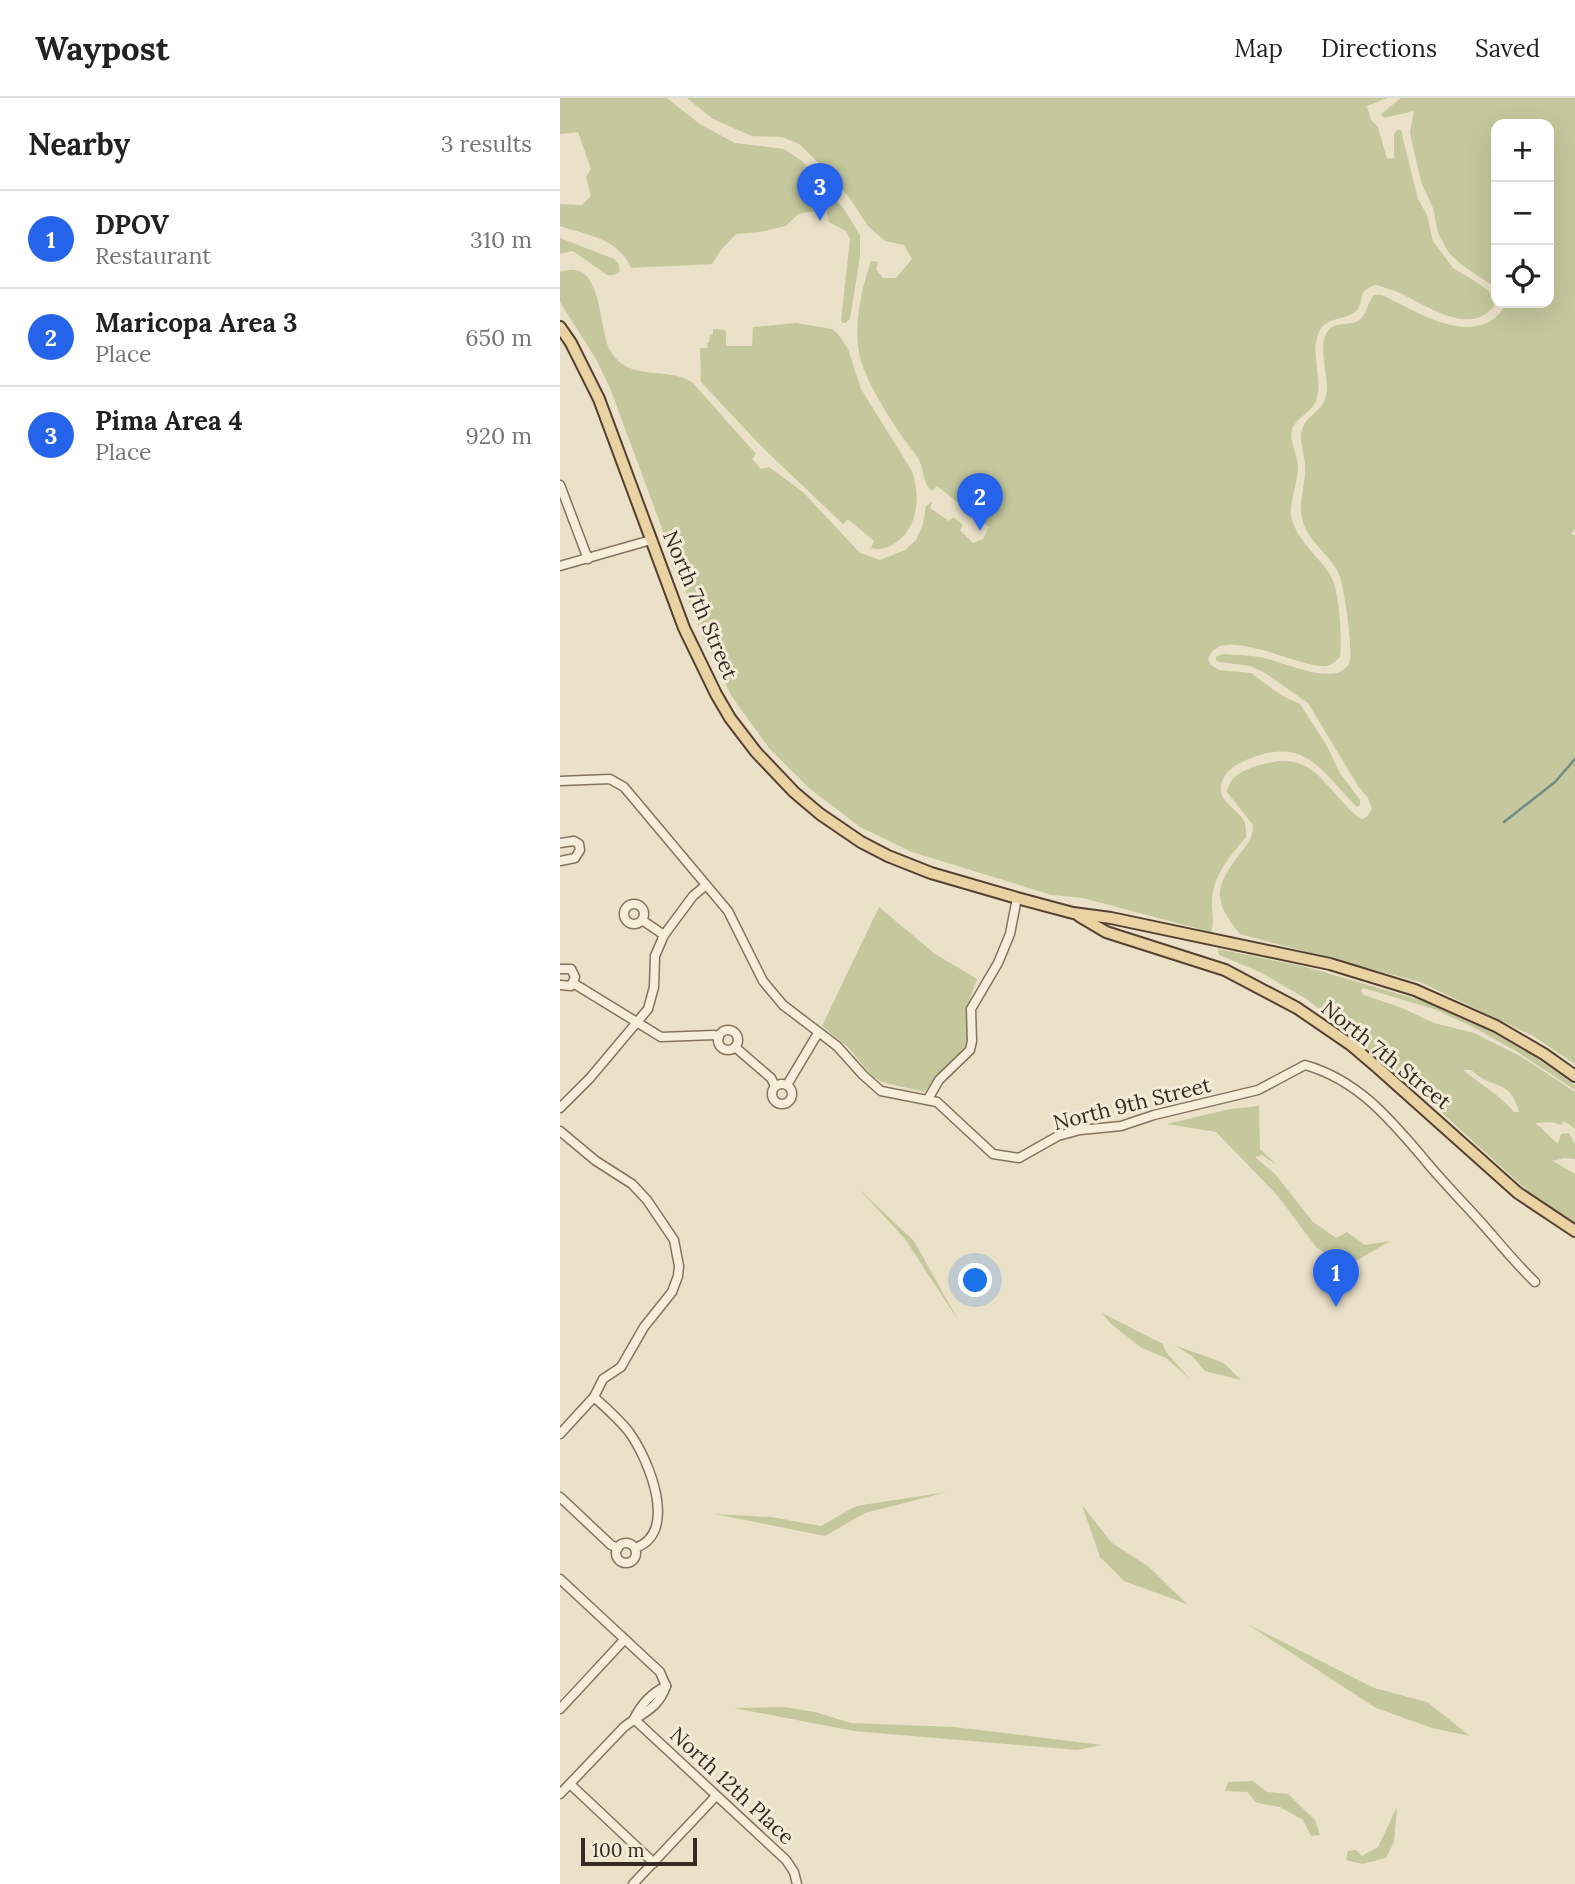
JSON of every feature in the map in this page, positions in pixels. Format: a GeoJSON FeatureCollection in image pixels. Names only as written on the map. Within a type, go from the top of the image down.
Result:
{"type":"FeatureCollection","features":[{"type":"Feature","properties":{"kind":"main road","name":"North 7th Street"},"geometry":{"type":"LineString","coordinates":[[560,327],[599,399],[684,628],[716,694],[741,733],[793,792],[843,830],[888,856],[931,873],[1017,898],[1073,913],[1111,918],[1330,964],[1391,982],[1444,1002],[1496,1027],[1544,1054],[1575,1076]]}},
{"type":"Feature","properties":{"kind":"main road","name":"North 7th Street"},"geometry":{"type":"LineString","coordinates":[[1073,913],[1106,932],[1225,970],[1297,1008],[1378,1068],[1518,1193],[1575,1231]]}},
{"type":"Feature","properties":{"kind":"street"},"geometry":{"type":"LineString","coordinates":[[560,485],[588,559]]}},
{"type":"Feature","properties":{"kind":"street"},"geometry":{"type":"LineString","coordinates":[[560,566],[651,540]]}},
{"type":"Feature","properties":{"kind":"street","name":"North 9th Street"},"geometry":{"type":"LineString","coordinates":[[560,780],[610,779],[624,787],[728,911],[763,981],[772,993],[837,1046],[881,1091],[937,1102],[993,1154],[1019,1157],[1058,1136],[1080,1130],[1121,1126],[1258,1090],[1305,1065],[1321,1070],[1382,1111],[1514,1262],[1535,1282]]}},
{"type":"Feature","properties":{"kind":"street"},"geometry":{"type":"LineString","coordinates":[[560,844],[574,841],[579,844],[580,850],[575,858],[560,861]]}},
{"type":"Feature","properties":{"kind":"street"},"geometry":{"type":"LineString","coordinates":[[560,1108],[638,1024],[648,1009],[654,987],[655,956],[664,935],[694,896],[706,885]]}},
{"type":"Feature","properties":{"kind":"street"},"geometry":{"type":"LineString","coordinates":[[928,1099],[939,1080],[970,1050],[971,1009],[998,963],[1010,934],[1017,898]]}},
{"type":"Feature","properties":{"kind":"street"},"geometry":{"type":"LineString","coordinates":[[642,920],[664,935]]}},
{"type":"Feature","properties":{"kind":"street"},"geometry":{"type":"LineString","coordinates":[[560,969],[568,968],[573,971],[575,977],[568,987],[560,985]]}},
{"type":"Feature","properties":{"kind":"street"},"geometry":{"type":"LineString","coordinates":[[573,983],[661,1037],[719,1037]]}},
{"type":"Feature","properties":{"kind":"street"},"geometry":{"type":"LineString","coordinates":[[726,1030],[732,1031],[738,1038],[735,1047],[729,1050],[719,1044],[719,1037],[726,1030]]}},
{"type":"Feature","properties":{"kind":"street"},"geometry":{"type":"LineString","coordinates":[[787,1085],[818,1033]]}},
{"type":"Feature","properties":{"kind":"street"},"geometry":{"type":"LineString","coordinates":[[735,1047],[771,1079],[775,1086]]}},
{"type":"Feature","properties":{"kind":"street"},"geometry":{"type":"LineString","coordinates":[[787,1085],[791,1090],[791,1097],[784,1104],[777,1103],[773,1098],[775,1086],[787,1085]]}},
{"type":"Feature","properties":{"kind":"street"},"geometry":{"type":"LineString","coordinates":[[560,1131],[596,1161],[632,1184],[647,1200],[674,1240],[679,1266],[672,1292],[644,1327],[621,1367],[603,1380],[594,1397],[560,1434]]}},
{"type":"Feature","properties":{"kind":"street"},"geometry":{"type":"LineString","coordinates":[[594,1397],[627,1430],[639,1449],[650,1476],[658,1508],[657,1527],[645,1543],[635,1548]]}},
{"type":"Feature","properties":{"kind":"street"},"geometry":{"type":"LineString","coordinates":[[560,1496],[611,1545],[618,1548]]}},
{"type":"Feature","properties":{"kind":"street"},"geometry":{"type":"LineString","coordinates":[[618,1548],[625,1543],[635,1548]]}},
{"type":"Feature","properties":{"kind":"street"},"geometry":{"type":"LineString","coordinates":[[618,1548],[618,1558],[627,1563],[634,1559],[635,1548]]}},
{"type":"Feature","properties":{"kind":"street"},"geometry":{"type":"LineString","coordinates":[[560,1579],[660,1672],[666,1686],[663,1695],[645,1715],[634,1718],[560,1794]]}},
{"type":"Feature","properties":{"kind":"street"},"geometry":{"type":"LineString","coordinates":[[560,1709],[624,1640]]}},
{"type":"Feature","properties":{"kind":"street","name":"North 12th Place"},"geometry":{"type":"LineString","coordinates":[[634,1718],[786,1860],[794,1871],[797,1884]]}},
{"type":"Feature","properties":{"kind":"street"},"geometry":{"type":"LineString","coordinates":[[570,1784],[653,1863]]}},
{"type":"Feature","properties":{"kind":"street"},"geometry":{"type":"LineString","coordinates":[[633,1884],[716,1796]]}},
{"type":"Feature","properties":{"kind":"green space"},"geometry":{"type":"Polygon","coordinates":[[[560,98],[667,98],[701,125],[735,143],[784,149],[802,161],[844,209],[860,235],[860,257],[850,319],[845,323],[841,322],[850,239],[846,231],[829,222],[826,209],[798,214],[786,226],[736,234],[712,264],[631,268],[618,250],[602,239],[560,226],[560,204],[582,205],[591,196],[586,177],[591,169],[578,132],[560,134],[560,98]]]}},
{"type":"Feature","properties":{"kind":"green space"},"geometry":{"type":"Polygon","coordinates":[[[687,98],[1387,98],[1367,106],[1371,120],[1378,127],[1387,159],[1394,158],[1394,134],[1401,130],[1418,199],[1427,215],[1433,241],[1453,268],[1489,291],[1492,308],[1484,315],[1473,319],[1461,319],[1376,285],[1365,290],[1355,312],[1326,323],[1319,332],[1315,349],[1318,384],[1316,401],[1292,430],[1298,467],[1291,515],[1301,539],[1333,580],[1339,613],[1340,657],[1326,666],[1314,665],[1261,650],[1227,645],[1215,649],[1208,660],[1219,670],[1251,673],[1281,695],[1300,704],[1326,744],[1340,773],[1360,800],[1360,805],[1357,807],[1317,766],[1294,753],[1265,754],[1246,760],[1230,770],[1222,781],[1221,792],[1244,821],[1246,837],[1224,865],[1216,881],[1212,899],[1211,932],[1083,898],[1052,895],[912,852],[860,827],[809,788],[769,748],[732,697],[700,631],[610,388],[596,359],[560,302],[560,272],[575,270],[585,275],[592,284],[607,342],[619,361],[638,371],[672,375],[693,383],[756,454],[752,459],[761,469],[769,467],[803,492],[860,553],[880,560],[905,550],[916,540],[923,524],[926,506],[932,502],[930,508],[949,521],[953,517],[963,525],[960,530],[973,543],[983,539],[989,527],[937,486],[932,491],[929,488],[918,458],[883,406],[861,361],[857,337],[859,311],[871,261],[878,262],[876,269],[883,278],[896,278],[912,259],[904,245],[885,241],[868,226],[849,197],[799,144],[782,137],[752,136],[713,119],[687,98]]]}},
{"type":"Feature","properties":{"kind":"green space"},"geometry":{"type":"Polygon","coordinates":[[[1401,98],[1575,98],[1575,529],[1571,534],[1575,535],[1575,1064],[1533,1036],[1420,982],[1240,934],[1224,911],[1221,901],[1220,892],[1226,873],[1249,842],[1253,829],[1253,825],[1227,792],[1230,782],[1240,773],[1253,767],[1281,761],[1302,764],[1319,776],[1358,817],[1367,817],[1372,809],[1368,798],[1308,703],[1265,673],[1250,666],[1216,660],[1216,657],[1222,654],[1254,656],[1324,674],[1342,671],[1349,664],[1348,619],[1339,574],[1306,529],[1301,515],[1305,471],[1302,432],[1306,422],[1321,407],[1326,396],[1323,350],[1325,336],[1335,326],[1361,319],[1374,295],[1382,295],[1436,321],[1466,327],[1479,326],[1492,320],[1503,308],[1554,308],[1554,119],[1491,119],[1491,285],[1449,253],[1438,233],[1433,208],[1421,182],[1410,133],[1414,111],[1384,118],[1381,114],[1401,98]]]}},
{"type":"Feature","properties":{"kind":"green space"},"geometry":{"type":"Polygon","coordinates":[[[560,238],[614,259],[619,264],[620,271],[607,275],[573,251],[560,254],[560,238]]]}},
{"type":"Feature","properties":{"kind":"green space"},"geometry":{"type":"Polygon","coordinates":[[[796,323],[832,329],[838,334],[848,349],[861,389],[912,471],[916,502],[912,522],[901,539],[882,549],[871,548],[874,541],[848,519],[843,524],[760,445],[701,382],[700,348],[708,348],[707,343],[713,329],[726,330],[726,346],[752,346],[753,327],[796,323]]]}},
{"type":"Feature","properties":{"kind":"green space"},"geometry":{"type":"Polygon","coordinates":[[[879,907],[935,954],[977,979],[967,1006],[969,1044],[924,1092],[882,1082],[871,1075],[849,1048],[822,1026],[879,907]]]}},
{"type":"Feature","properties":{"kind":"green space"},"geometry":{"type":"Polygon","coordinates":[[[1218,949],[1306,967],[1427,1002],[1483,1027],[1528,1052],[1575,1085],[1575,1090],[1516,1051],[1434,1009],[1363,988],[1361,991],[1364,995],[1434,1023],[1474,1033],[1520,1056],[1575,1092],[1575,1129],[1564,1121],[1561,1125],[1551,1122],[1535,1123],[1558,1143],[1561,1134],[1569,1133],[1575,1144],[1575,1159],[1553,1161],[1575,1174],[1575,1224],[1533,1196],[1405,1079],[1308,1000],[1260,972],[1219,955],[1218,949]],[[1463,1070],[1514,1112],[1519,1112],[1506,1089],[1471,1070],[1463,1070]]]}},
{"type":"Feature","properties":{"kind":"green space"},"geometry":{"type":"Polygon","coordinates":[[[1259,1106],[1260,1149],[1277,1165],[1262,1155],[1255,1157],[1275,1174],[1313,1222],[1336,1238],[1347,1232],[1365,1245],[1390,1241],[1358,1260],[1338,1261],[1316,1247],[1278,1196],[1216,1132],[1167,1124],[1230,1109],[1259,1106]]]}},
{"type":"Feature","properties":{"kind":"green space"},"geometry":{"type":"Polygon","coordinates":[[[859,1189],[914,1241],[958,1320],[905,1239],[859,1189]]]}},
{"type":"Feature","properties":{"kind":"green space"},"geometry":{"type":"Polygon","coordinates":[[[1102,1313],[1163,1344],[1166,1352],[1190,1379],[1166,1358],[1142,1348],[1111,1324],[1102,1313]]]}},
{"type":"Feature","properties":{"kind":"green space"},"geometry":{"type":"Polygon","coordinates":[[[1174,1345],[1224,1363],[1241,1380],[1205,1371],[1192,1356],[1174,1345]]]}},
{"type":"Feature","properties":{"kind":"green space"},"geometry":{"type":"Polygon","coordinates":[[[947,1492],[865,1513],[825,1536],[715,1514],[771,1517],[821,1526],[856,1506],[947,1492]]]}},
{"type":"Feature","properties":{"kind":"green space"},"geometry":{"type":"Polygon","coordinates":[[[1082,1505],[1112,1543],[1149,1567],[1187,1604],[1124,1581],[1100,1557],[1082,1505]]]}},
{"type":"Feature","properties":{"kind":"green space"},"geometry":{"type":"Polygon","coordinates":[[[1247,1624],[1374,1688],[1427,1702],[1470,1736],[1432,1728],[1376,1708],[1247,1624]]]}},
{"type":"Feature","properties":{"kind":"green space"},"geometry":{"type":"Polygon","coordinates":[[[784,1707],[815,1712],[851,1723],[954,1727],[1102,1745],[1077,1750],[854,1731],[734,1708],[784,1707]]]}},
{"type":"Feature","properties":{"kind":"green space"},"geometry":{"type":"Polygon","coordinates":[[[1253,1781],[1267,1792],[1288,1794],[1315,1820],[1320,1835],[1311,1836],[1303,1820],[1280,1807],[1257,1803],[1247,1792],[1225,1791],[1228,1782],[1253,1781]]]}},
{"type":"Feature","properties":{"kind":"green space"},"geometry":{"type":"Polygon","coordinates":[[[1397,1807],[1394,1842],[1386,1858],[1362,1864],[1346,1860],[1348,1851],[1356,1850],[1362,1856],[1378,1847],[1397,1807]]]}},
{"type":"Feature","properties":{"kind":"waterway"},"geometry":{"type":"LineString","coordinates":[[1504,822],[1555,782],[1575,759]]}},
{"type":"Feature","properties":{"kind":"place","name":"Pima Area 4"},"geometry":{"type":"Point","coordinates":[820,221]}},
{"type":"Feature","properties":{"kind":"place","name":"Maricopa Area 3"},"geometry":{"type":"Point","coordinates":[980,531]}},
{"type":"Feature","properties":{"kind":"place","name":"DPOV"},"geometry":{"type":"Point","coordinates":[1336,1307]}}]}
